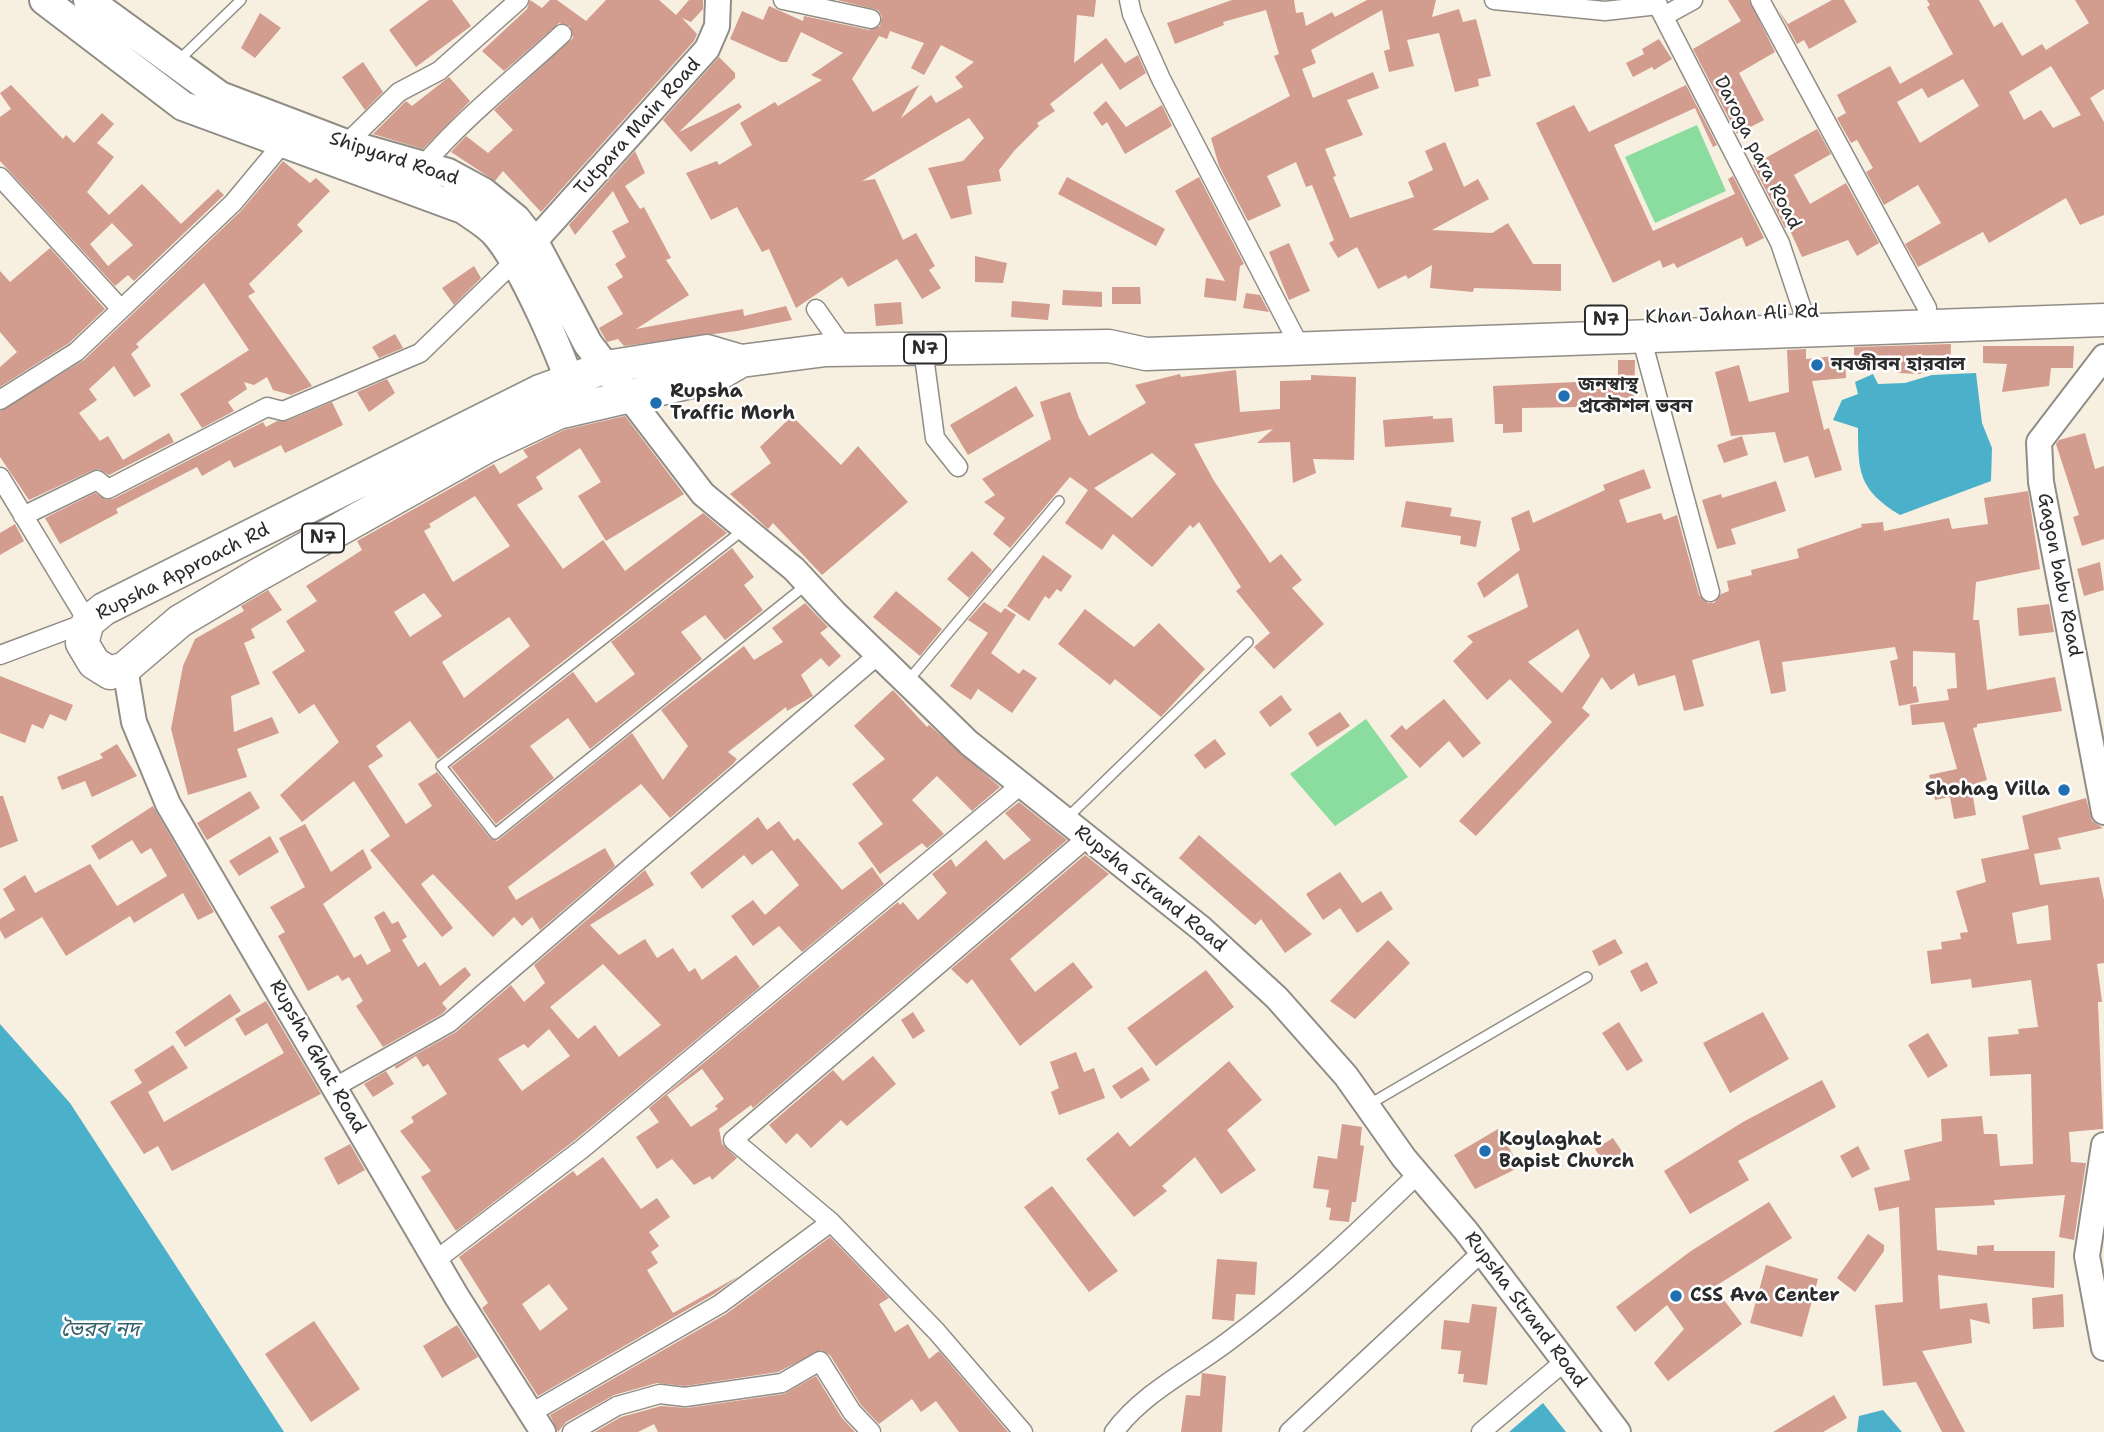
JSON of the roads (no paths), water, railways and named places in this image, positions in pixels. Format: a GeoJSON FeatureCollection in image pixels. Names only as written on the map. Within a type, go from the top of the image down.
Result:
{"type":"FeatureCollection","features":[{"type":"Feature","properties":{"kind":"highway","name":"Khan Jahan Ali Rd"},"geometry":{"type":"LineString","coordinates":[[606,367],[707,351],[741,361],[845,350],[1109,346],[1145,337],[1296,339],[1641,335],[1927,308],[2104,302]]}},
{"type":"Feature","properties":{"kind":"highway","name":"Khan Jahan Ali Rd"},"geometry":{"type":"LineString","coordinates":[[1296,339],[1806,321],[2104,320]]}},
{"type":"Feature","properties":{"kind":"highway","name":"Khan Jahan Ali Rd"},"geometry":{"type":"LineString","coordinates":[[628,396],[713,377],[741,361]]}},
{"type":"Feature","properties":{"kind":"highway","name":"Rupsha Approach Rd"},"geometry":{"type":"LineString","coordinates":[[606,367],[574,394],[558,413],[486,447],[256,576],[180,621],[125,668],[110,673],[94,663],[82,643],[88,622],[104,609],[540,391],[574,394],[628,396]]}},
{"type":"Feature","properties":{"kind":"main road"},"geometry":{"type":"LineString","coordinates":[[44,0],[183,106],[289,135],[463,209],[494,232],[514,262],[574,394]]}},
{"type":"Feature","properties":{"kind":"main road","name":"Shipyard Road"},"geometry":{"type":"LineString","coordinates":[[88,0],[220,96],[289,135],[346,144],[448,173],[484,192],[516,219],[534,242],[588,344],[628,396]]}},
{"type":"Feature","properties":{"kind":"street"},"geometry":{"type":"LineString","coordinates":[[346,144],[399,92],[439,71],[519,0]]}},
{"type":"Feature","properties":{"kind":"street","name":"Tutpara Main Road"},"geometry":{"type":"LineString","coordinates":[[534,242],[707,50],[717,26],[718,0]]}},
{"type":"Feature","properties":{"kind":"street"},"geometry":{"type":"LineString","coordinates":[[783,0],[803,2],[871,19]]}},
{"type":"Feature","properties":{"kind":"street"},"geometry":{"type":"LineString","coordinates":[[1129,0],[1132,14],[1161,79],[1296,339]]}},
{"type":"Feature","properties":{"kind":"street"},"geometry":{"type":"LineString","coordinates":[[1494,0],[1605,11],[1659,7],[1693,0]]}},
{"type":"Feature","properties":{"kind":"street"},"geometry":{"type":"LineString","coordinates":[[1759,0],[1927,308]]}},
{"type":"Feature","properties":{"kind":"street","name":"Daroga para Road"},"geometry":{"type":"LineString","coordinates":[[1659,7],[1780,243],[1806,321]]}},
{"type":"Feature","properties":{"kind":"street"},"geometry":{"type":"LineString","coordinates":[[422,166],[453,129],[509,84],[562,34]]}},
{"type":"Feature","properties":{"kind":"street"},"geometry":{"type":"LineString","coordinates":[[0,400],[76,352],[233,202],[289,135]]}},
{"type":"Feature","properties":{"kind":"street"},"geometry":{"type":"LineString","coordinates":[[0,177],[121,309]]}},
{"type":"Feature","properties":{"kind":"street"},"geometry":{"type":"LineString","coordinates":[[23,516],[97,480],[108,489],[267,407],[283,411],[420,354],[534,242]]}},
{"type":"Feature","properties":{"kind":"street"},"geometry":{"type":"LineString","coordinates":[[816,309],[845,350]]}},
{"type":"Feature","properties":{"kind":"street"},"geometry":{"type":"LineString","coordinates":[[1641,335],[1710,592]]}},
{"type":"Feature","properties":{"kind":"street"},"geometry":{"type":"LineString","coordinates":[[923,349],[935,438],[958,467]]}},
{"type":"Feature","properties":{"kind":"street","name":"Gagon babu Road"},"geometry":{"type":"LineString","coordinates":[[2104,357],[2039,442],[2041,482],[2104,812]]}},
{"type":"Feature","properties":{"kind":"street","name":"Rupsha Strand Road"},"geometry":{"type":"LineString","coordinates":[[628,396],[703,494],[808,584],[970,743],[1202,929],[1277,998],[1346,1076],[1418,1174],[1482,1252],[1618,1432]]}},
{"type":"Feature","properties":{"kind":"street"},"geometry":{"type":"LineString","coordinates":[[0,477],[6,500],[23,516],[88,622],[0,655]]}},
{"type":"Feature","properties":{"kind":"street"},"geometry":{"type":"LineString","coordinates":[[335,1087],[449,1023],[878,654]]}},
{"type":"Feature","properties":{"kind":"street","name":"Rupsha Ghat Road"},"geometry":{"type":"LineString","coordinates":[[125,668],[134,722],[168,804],[436,1260],[537,1422]]}},
{"type":"Feature","properties":{"kind":"street"},"geometry":{"type":"LineString","coordinates":[[436,1260],[592,1140],[1022,784]]}},
{"type":"Feature","properties":{"kind":"street"},"geometry":{"type":"LineString","coordinates":[[1023,1432],[937,1332],[831,1222],[733,1140],[1088,838]]}},
{"type":"Feature","properties":{"kind":"street"},"geometry":{"type":"LineString","coordinates":[[2104,1145],[2088,1256],[2104,1348]]}},
{"type":"Feature","properties":{"kind":"street"},"geometry":{"type":"LineString","coordinates":[[1114,1432],[1131,1409],[1225,1344],[1322,1267],[1418,1174]]}},
{"type":"Feature","properties":{"kind":"street"},"geometry":{"type":"LineString","coordinates":[[537,1422],[720,1304],[831,1222]]}},
{"type":"Feature","properties":{"kind":"street"},"geometry":{"type":"LineString","coordinates":[[1289,1432],[1482,1252]]}},
{"type":"Feature","properties":{"kind":"street"},"geometry":{"type":"LineString","coordinates":[[572,1432],[617,1406],[660,1394],[685,1397],[782,1383],[820,1361],[852,1412],[870,1432]]}},
{"type":"Feature","properties":{"kind":"street"},"geometry":{"type":"LineString","coordinates":[[1481,1432],[1564,1362]]}},
{"type":"Feature","properties":{"kind":"lane"},"geometry":{"type":"LineString","coordinates":[[175,63],[241,0]]}},
{"type":"Feature","properties":{"kind":"lane"},"geometry":{"type":"LineString","coordinates":[[907,682],[1059,501]]}},
{"type":"Feature","properties":{"kind":"lane"},"geometry":{"type":"LineString","coordinates":[[745,529],[441,766],[495,834],[808,584]]}},
{"type":"Feature","properties":{"kind":"lane"},"geometry":{"type":"LineString","coordinates":[[1065,819],[1248,642]]}},
{"type":"Feature","properties":{"kind":"lane"},"geometry":{"type":"LineString","coordinates":[[1367,1105],[1587,977]]}},
{"type":"Feature","properties":{"kind":"water"},"geometry":{"type":"Polygon","coordinates":[[[1976,373],[1982,423],[1992,448],[1991,481],[1900,515],[1876,497],[1864,479],[1860,469],[1858,428],[1833,420],[1842,400],[1858,394],[1855,382],[1873,374],[1878,384],[1905,383],[1932,375],[1976,373]]]}},
{"type":"Feature","properties":{"kind":"water","name":"ভৈরব নদ"},"geometry":{"type":"Polygon","coordinates":[[[0,1024],[70,1103],[284,1432],[0,1432],[0,1024]]]}},
{"type":"Feature","properties":{"kind":"water"},"geometry":{"type":"Polygon","coordinates":[[[1543,1403],[1566,1432],[1509,1432],[1543,1403]]]}},
{"type":"Feature","properties":{"kind":"water"},"geometry":{"type":"Polygon","coordinates":[[[1883,1410],[1902,1432],[1857,1432],[1859,1416],[1883,1410]]]}},
{"type":"Feature","properties":{"kind":"place","name":"নবজীবন হারবাল"},"geometry":{"type":"Point","coordinates":[1817,365]}},
{"type":"Feature","properties":{"kind":"place","name":"জনস্বাস্থ প্রকৌশল ভবন"},"geometry":{"type":"Point","coordinates":[1564,396]}},
{"type":"Feature","properties":{"kind":"place","name":"Rupsha Traffic Morh"},"geometry":{"type":"Point","coordinates":[656,403]}},
{"type":"Feature","properties":{"kind":"place","name":"Shohag Villa"},"geometry":{"type":"Point","coordinates":[2064,790]}},
{"type":"Feature","properties":{"kind":"place","name":"Koylaghat Bapist Church"},"geometry":{"type":"Point","coordinates":[1485,1151]}},
{"type":"Feature","properties":{"kind":"place","name":"CSS Ava Center"},"geometry":{"type":"Point","coordinates":[1676,1296]}}]}
